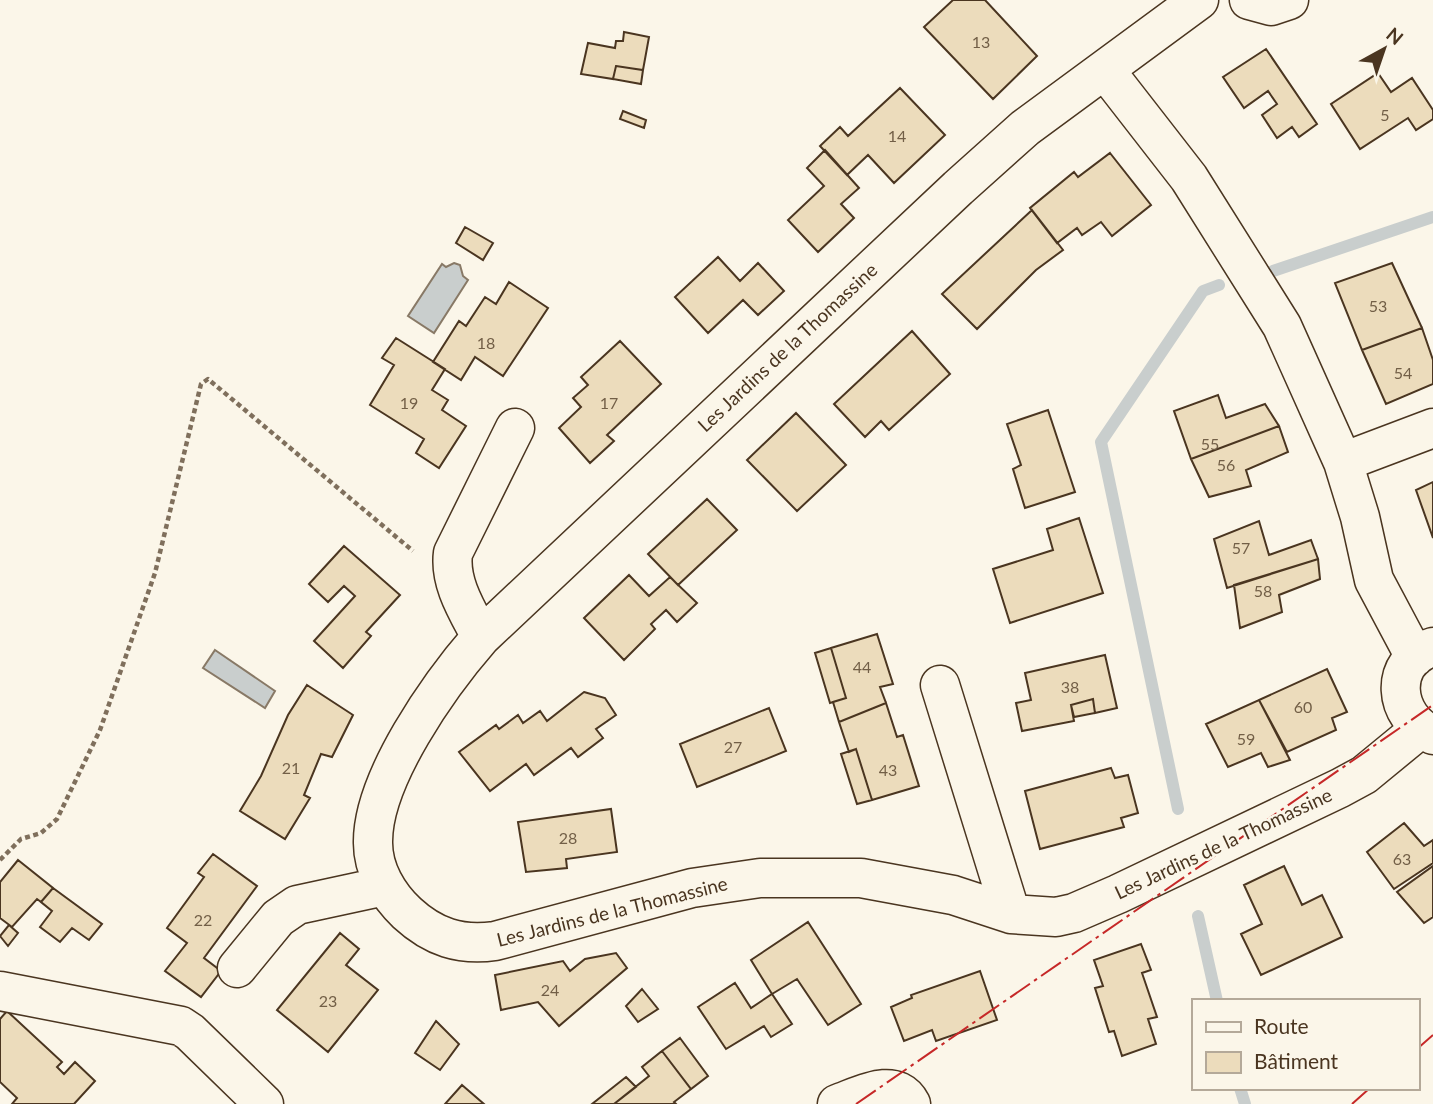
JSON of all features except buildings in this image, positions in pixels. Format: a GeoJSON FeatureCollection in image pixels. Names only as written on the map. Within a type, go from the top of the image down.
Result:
{"type":"FeatureCollection","features":[{"type":"Feature","properties":{"kind":"street","name":"Les Jardins de la Thomassine"},"geometry":{"type":"LineString","coordinates":[[1105,70],[1189,177],[1262,289],[1319,403],[1343,461],[1360,517],[1374,580],[1424,652],[1401,681],[1400,694],[1403,708],[1427,732],[1364,775],[1118,894],[1074,913],[1056,917],[1036,918],[1011,914],[953,895],[861,878],[760,878],[692,888],[505,939],[467,943],[441,937],[427,929],[404,910],[385,886],[373,845],[383,795],[429,703],[449,674],[481,637],[958,188],[1026,128],[1199,0]]}},
{"type":"Feature","properties":{"kind":"street"},"geometry":{"type":"LineString","coordinates":[[1249,0],[1271,6],[1289,0]]}},
{"type":"Feature","properties":{"kind":"street"},"geometry":{"type":"LineString","coordinates":[[481,637],[454,579],[451,567],[453,553],[515,428]]}},
{"type":"Feature","properties":{"kind":"street"},"geometry":{"type":"LineString","coordinates":[[1343,461],[1433,428]]}},
{"type":"Feature","properties":{"kind":"street"},"geometry":{"type":"LineString","coordinates":[[940,685],[1011,914]]}},
{"type":"Feature","properties":{"kind":"street"},"geometry":{"type":"LineString","coordinates":[[237,968],[285,911],[385,886]]}},
{"type":"Feature","properties":{"kind":"street"},"geometry":{"type":"LineString","coordinates":[[0,991],[181,1026],[264,1104]]}},
{"type":"Feature","properties":{"kind":"street"},"geometry":{"type":"LineString","coordinates":[[837,1104],[880,1089],[894,1089],[907,1096],[911,1104]]}},
{"type":"Feature","properties":{"kind":"path"},"geometry":{"type":"LineString","coordinates":[[0,860],[21,839],[41,833],[57,819],[100,730],[155,573],[201,384],[208,379],[395,540],[454,579]]}},
{"type":"Feature","properties":{"kind":"shaded area"},"geometry":{"type":"Polygon","coordinates":[[[454,263],[460,265],[463,276],[468,280],[434,333],[408,316],[442,264],[446,267],[454,263]]]}},
{"type":"Feature","properties":{"kind":"shaded area"},"geometry":{"type":"Polygon","coordinates":[[[215,650],[275,691],[265,708],[203,668],[215,650]]]}},
{"type":"Feature","properties":{"kind":"waterway"},"geometry":{"type":"LineString","coordinates":[[1273,271],[1433,217]]}},
{"type":"Feature","properties":{"kind":"waterway"},"geometry":{"type":"LineString","coordinates":[[1178,809],[1101,442],[1203,291],[1219,285]]}},
{"type":"Feature","properties":{"kind":"waterway"},"geometry":{"type":"LineString","coordinates":[[1198,916],[1217,999]]}},
{"type":"Feature","properties":{"kind":"waterway"},"geometry":{"type":"LineString","coordinates":[[1241,1090],[1245,1104]]}},
{"type":"Feature","properties":{"kind":"power"},"geometry":{"type":"LineString","coordinates":[[856,1104],[1433,705]]}},
{"type":"Feature","properties":{"kind":"power"},"geometry":{"type":"LineString","coordinates":[[1419,1047],[1433,1035]]}},
{"type":"Feature","properties":{"kind":"power"},"geometry":{"type":"LineString","coordinates":[[1352,1104],[1368,1090]]}}]}
